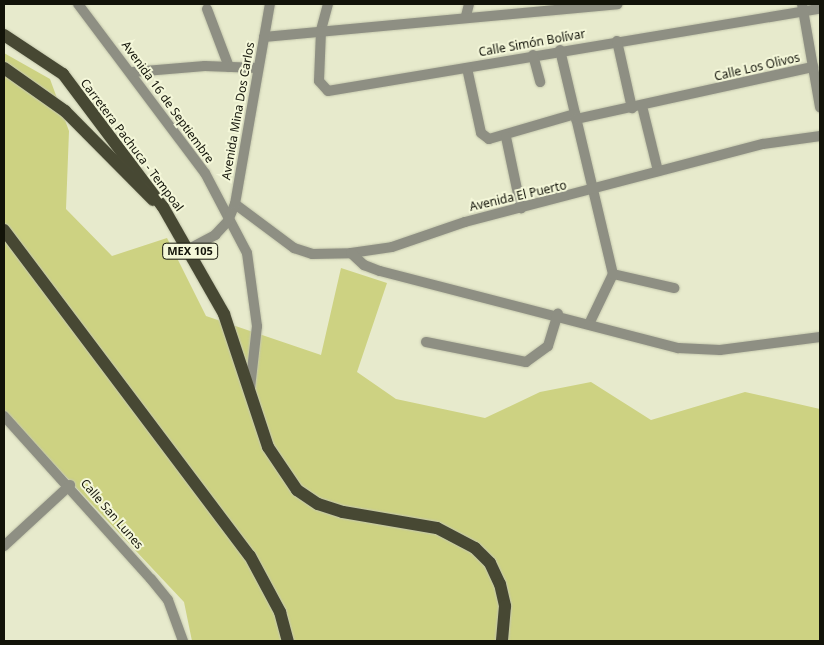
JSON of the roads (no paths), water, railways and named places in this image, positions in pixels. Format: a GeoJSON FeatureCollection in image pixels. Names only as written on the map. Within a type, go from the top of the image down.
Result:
{"type":"FeatureCollection","features":[{"type":"Feature","properties":{"kind":"main road","name":"Carretera Pachuca - Tempoal"},"geometry":{"type":"LineString","coordinates":[[4,35],[62,74],[164,207],[224,314],[279,469],[297,490],[318,504],[436,528],[475,548],[490,563],[500,584],[505,606],[502,641]]}},
{"type":"Feature","properties":{"kind":"main road"},"geometry":{"type":"LineString","coordinates":[[4,68],[65,111],[102,144],[138,189],[164,207]]}},
{"type":"Feature","properties":{"kind":"main road"},"geometry":{"type":"LineString","coordinates":[[4,230],[250,556],[280,612],[288,641]]}},
{"type":"Feature","properties":{"kind":"street","name":"Avenida 16 de Septiembre"},"geometry":{"type":"LineString","coordinates":[[78,4],[133,72],[205,173],[228,221]]}},
{"type":"Feature","properties":{"kind":"street","name":"Avenida Mina Dos Carlos"},"geometry":{"type":"LineString","coordinates":[[228,221],[234,204],[270,4]]}},
{"type":"Feature","properties":{"kind":"street"},"geometry":{"type":"LineString","coordinates":[[321,31],[328,4]]}},
{"type":"Feature","properties":{"kind":"street"},"geometry":{"type":"LineString","coordinates":[[466,16],[469,4]]}},
{"type":"Feature","properties":{"kind":"street"},"geometry":{"type":"LineString","coordinates":[[264,37],[466,16],[617,4]]}},
{"type":"Feature","properties":{"kind":"street"},"geometry":{"type":"LineString","coordinates":[[803,8],[820,107]]}},
{"type":"Feature","properties":{"kind":"street","name":"Calle Simón Bolívar"},"geometry":{"type":"LineString","coordinates":[[321,31],[319,81],[328,91],[803,8],[820,8]]}},
{"type":"Feature","properties":{"kind":"street"},"geometry":{"type":"LineString","coordinates":[[207,9],[228,67]]}},
{"type":"Feature","properties":{"kind":"street"},"geometry":{"type":"LineString","coordinates":[[617,41],[658,171]]}},
{"type":"Feature","properties":{"kind":"street"},"geometry":{"type":"LineString","coordinates":[[560,50],[613,274],[589,324]]}},
{"type":"Feature","properties":{"kind":"street"},"geometry":{"type":"LineString","coordinates":[[533,55],[540,82]]}},
{"type":"Feature","properties":{"kind":"street"},"geometry":{"type":"LineString","coordinates":[[133,72],[228,67],[258,68]]}},
{"type":"Feature","properties":{"kind":"street","name":"Calle Los Olivos"},"geometry":{"type":"LineString","coordinates":[[576,117],[637,107],[813,67]]}},
{"type":"Feature","properties":{"kind":"street"},"geometry":{"type":"LineString","coordinates":[[467,68],[481,133],[489,139],[506,137],[576,117]]}},
{"type":"Feature","properties":{"kind":"street","name":"Avenida El Puerto"},"geometry":{"type":"LineString","coordinates":[[234,204],[294,248],[312,254],[351,253],[392,247],[521,208],[594,192],[658,171],[787,139],[820,136]]}},
{"type":"Feature","properties":{"kind":"street"},"geometry":{"type":"LineString","coordinates":[[506,137],[521,208]]}},
{"type":"Feature","properties":{"kind":"street"},"geometry":{"type":"LineString","coordinates":[[189,249],[228,221],[247,253],[253,281],[257,326],[250,388]]}},
{"type":"Feature","properties":{"kind":"street"},"geometry":{"type":"LineString","coordinates":[[351,253],[364,265],[380,271],[558,314],[678,348],[720,350],[820,337]]}},
{"type":"Feature","properties":{"kind":"street"},"geometry":{"type":"LineString","coordinates":[[613,274],[674,288]]}},
{"type":"Feature","properties":{"kind":"street"},"geometry":{"type":"LineString","coordinates":[[426,342],[526,362],[548,346],[558,314]]}},
{"type":"Feature","properties":{"kind":"street","name":"Calle San Lunes"},"geometry":{"type":"LineString","coordinates":[[4,416],[70,485],[168,600],[183,641]]}},
{"type":"Feature","properties":{"kind":"street"},"geometry":{"type":"LineString","coordinates":[[4,546],[70,485]]}}]}
